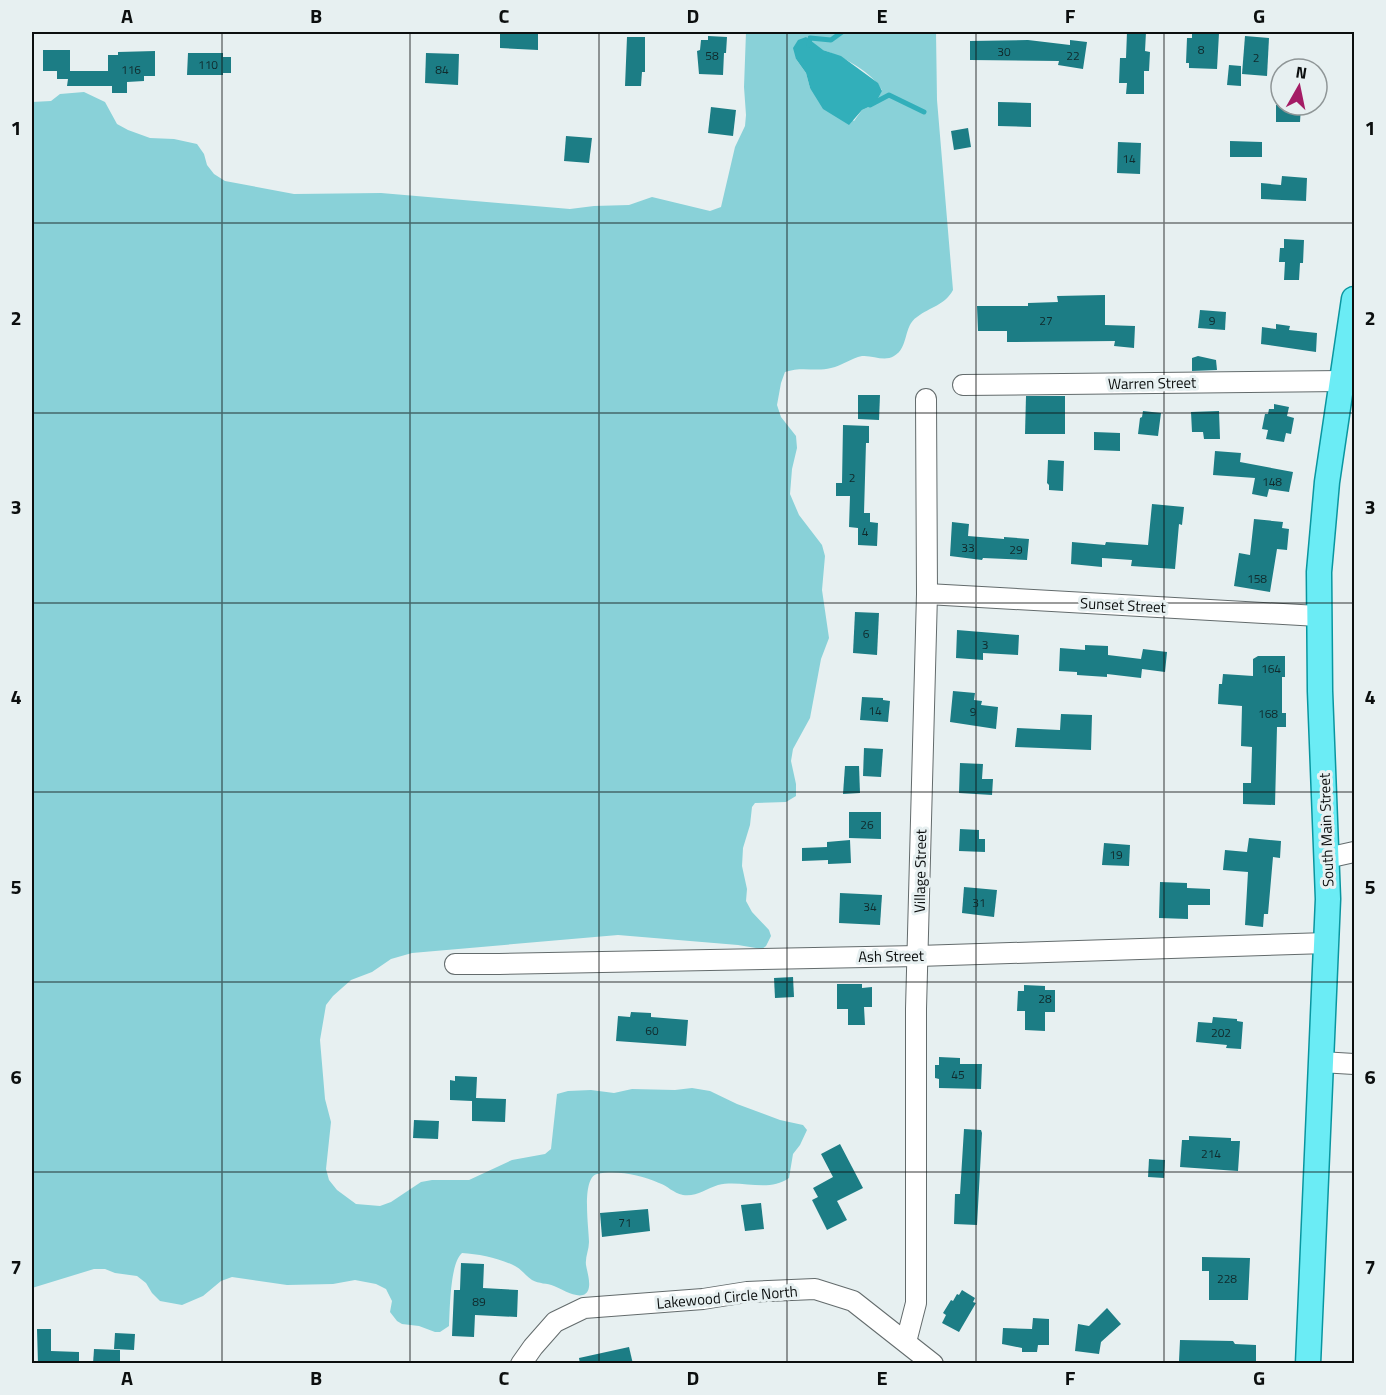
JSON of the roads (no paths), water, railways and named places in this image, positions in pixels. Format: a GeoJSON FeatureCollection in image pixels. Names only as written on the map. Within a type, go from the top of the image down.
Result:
{"type":"FeatureCollection","features":[{"type":"Feature","properties":{"kind":"main road","name":"South Main Street"},"geometry":{"type":"LineString","coordinates":[[1308,1364],[1327,943],[1327,858],[1318,616],[1323,517],[1346,412],[1342,381],[1354,299]]}},
{"type":"Feature","properties":{"kind":"street","name":"Warren Street"},"geometry":{"type":"LineString","coordinates":[[963,385],[1342,381]]}},
{"type":"Feature","properties":{"kind":"street","name":"Village Street"},"geometry":{"type":"LineString","coordinates":[[906,1342],[916,1302],[916,1009],[927,594],[926,399]]}},
{"type":"Feature","properties":{"kind":"street","name":"Sunset Street"},"geometry":{"type":"LineString","coordinates":[[927,594],[1318,616]]}},
{"type":"Feature","properties":{"kind":"street"},"geometry":{"type":"LineString","coordinates":[[1327,858],[1354,852]]}},
{"type":"Feature","properties":{"kind":"street","name":"Ash Street"},"geometry":{"type":"LineString","coordinates":[[455,964],[918,956],[1327,943]]}},
{"type":"Feature","properties":{"kind":"street"},"geometry":{"type":"LineString","coordinates":[[1321,1062],[1354,1064]]}},
{"type":"Feature","properties":{"kind":"street","name":"Lakewood Circle North"},"geometry":{"type":"LineString","coordinates":[[521,1364],[555,1322],[584,1308],[703,1299],[747,1292],[815,1289],[852,1301],[933,1364]]}},
{"type":"Feature","properties":{"kind":"waterway"},"geometry":{"type":"LineString","coordinates":[[809,45],[810,38],[831,40],[842,32]]}},
{"type":"Feature","properties":{"kind":"waterway"},"geometry":{"type":"LineString","coordinates":[[870,105],[889,95],[924,112]]}}]}
